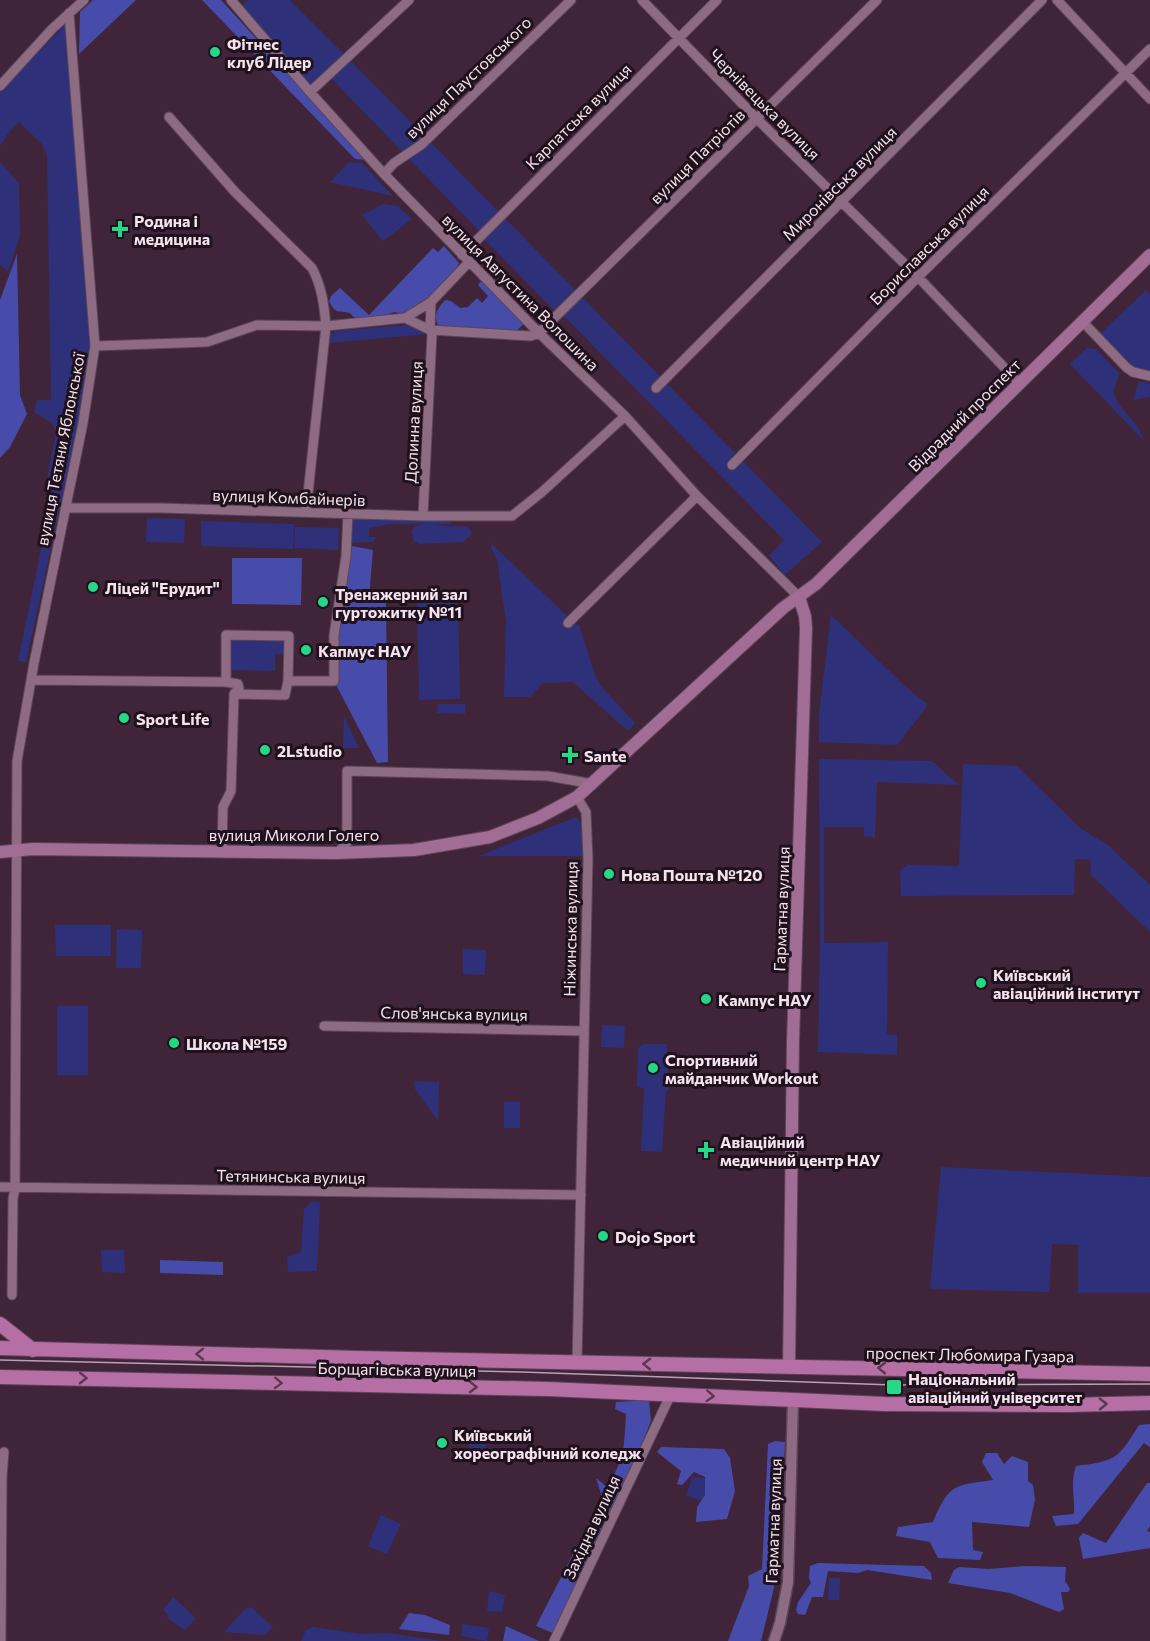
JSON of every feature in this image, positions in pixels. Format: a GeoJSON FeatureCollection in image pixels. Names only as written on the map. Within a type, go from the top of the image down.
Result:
{"type":"FeatureCollection","features":[{"type":"Feature","properties":{"kind":"main road","name":"Відрадний проспект"},"geometry":{"type":"LineString","coordinates":[[799,597],[816,584],[1150,255]]}},
{"type":"Feature","properties":{"kind":"main road"},"geometry":{"type":"LineString","coordinates":[[577,797],[783,608],[799,597]]}},
{"type":"Feature","properties":{"kind":"main road","name":"Гарматна вулиця"},"geometry":{"type":"LineString","coordinates":[[789,1367],[794,1041],[806,628],[805,615],[799,597]]}},
{"type":"Feature","properties":{"kind":"main road","name":"вулиця Миколи Голего"},"geometry":{"type":"LineString","coordinates":[[0,852],[33,849],[337,853],[414,850],[490,837],[538,818],[577,797]]}},
{"type":"Feature","properties":{"kind":"main road"},"geometry":{"type":"LineString","coordinates":[[0,1324],[33,1350]]}},
{"type":"Feature","properties":{"kind":"main road","name":"Борщагівська вулиця"},"geometry":{"type":"LineString","coordinates":[[0,1348],[789,1367]]}},
{"type":"Feature","properties":{"kind":"main road","name":"проспект Любомира Гузара"},"geometry":{"type":"LineString","coordinates":[[789,1367],[1150,1374]]}},
{"type":"Feature","properties":{"kind":"main road","name":"Борщагівська вулиця"},"geometry":{"type":"LineString","coordinates":[[0,1377],[548,1389],[793,1401]]}},
{"type":"Feature","properties":{"kind":"main road"},"geometry":{"type":"LineString","coordinates":[[0,1388],[25,1377]]}},
{"type":"Feature","properties":{"kind":"main road"},"geometry":{"type":"LineString","coordinates":[[793,1401],[981,1405],[1150,1403]]}},
{"type":"Feature","properties":{"kind":"street"},"geometry":{"type":"LineString","coordinates":[[0,86],[52,29],[84,0]]}},
{"type":"Feature","properties":{"kind":"street","name":"вулиця Августина Волошина"},"geometry":{"type":"LineString","coordinates":[[231,0],[384,174],[538,333],[625,416],[697,496],[799,597]]}},
{"type":"Feature","properties":{"kind":"street"},"geometry":{"type":"LineString","coordinates":[[310,92],[409,0]]}},
{"type":"Feature","properties":{"kind":"street","name":"вулиця Паустовського"},"geometry":{"type":"LineString","coordinates":[[384,174],[394,163],[421,145],[571,0]]}},
{"type":"Feature","properties":{"kind":"street","name":"Чернівецька вулиця"},"geometry":{"type":"LineString","coordinates":[[642,0],[756,118],[918,277],[1019,383]]}},
{"type":"Feature","properties":{"kind":"street","name":"Карпатська вулиця"},"geometry":{"type":"LineString","coordinates":[[405,318],[431,302],[465,258],[717,0]]}},
{"type":"Feature","properties":{"kind":"street","name":"вулиця Патріотів"},"geometry":{"type":"LineString","coordinates":[[538,333],[877,0]]}},
{"type":"Feature","properties":{"kind":"street","name":"Миронівська вулиця"},"geometry":{"type":"LineString","coordinates":[[656,388],[1042,0]]}},
{"type":"Feature","properties":{"kind":"street"},"geometry":{"type":"LineString","coordinates":[[1057,0],[1150,99]]}},
{"type":"Feature","properties":{"kind":"street","name":"вулиця Тетяни Яблонської"},"geometry":{"type":"LineString","coordinates":[[12,1295],[12,1199],[15,1188],[16,761],[95,346],[69,13]]}},
{"type":"Feature","properties":{"kind":"street","name":"Бориславська вулиця"},"geometry":{"type":"LineString","coordinates":[[732,465],[1150,48]]}},
{"type":"Feature","properties":{"kind":"street"},"geometry":{"type":"LineString","coordinates":[[169,117],[236,192],[312,268],[319,282],[326,326],[306,512]]}},
{"type":"Feature","properties":{"kind":"street","name":"Долинна вулиця"},"geometry":{"type":"LineString","coordinates":[[423,516],[432,334],[430,330],[431,302]]}},
{"type":"Feature","properties":{"kind":"street"},"geometry":{"type":"LineString","coordinates":[[95,346],[207,342],[257,325],[326,326],[405,318],[430,330],[531,336],[538,333]]}},
{"type":"Feature","properties":{"kind":"street"},"geometry":{"type":"LineString","coordinates":[[1082,321],[1127,368],[1150,376]]}},
{"type":"Feature","properties":{"kind":"street","name":"вулиця Комбайнерів"},"geometry":{"type":"LineString","coordinates":[[65,508],[512,516],[542,492],[625,416]]}},
{"type":"Feature","properties":{"kind":"street"},"geometry":{"type":"LineString","coordinates":[[568,623],[697,496]]}},
{"type":"Feature","properties":{"kind":"street"},"geometry":{"type":"LineString","coordinates":[[288,681],[334,681],[334,635],[346,556],[348,513]]}},
{"type":"Feature","properties":{"kind":"street"},"geometry":{"type":"LineString","coordinates":[[226,682],[226,635],[289,636],[288,681],[285,695],[234,694]]}},
{"type":"Feature","properties":{"kind":"street"},"geometry":{"type":"LineString","coordinates":[[31,680],[238,684],[239,688],[234,694],[231,791],[223,807],[222,850]]}},
{"type":"Feature","properties":{"kind":"street"},"geometry":{"type":"LineString","coordinates":[[337,853],[347,843],[347,771],[548,776],[593,784]]}},
{"type":"Feature","properties":{"kind":"street","name":"Ніжинська вулиця"},"geometry":{"type":"LineString","coordinates":[[577,797],[586,812],[587,847],[577,1363]]}},
{"type":"Feature","properties":{"kind":"street","name":"Слов'янська вулиця"},"geometry":{"type":"LineString","coordinates":[[324,1026],[584,1031]]}},
{"type":"Feature","properties":{"kind":"street","name":"Тетянинська вулиця"},"geometry":{"type":"LineString","coordinates":[[0,1187],[581,1195]]}},
{"type":"Feature","properties":{"kind":"street","name":"Західна вулиця"},"geometry":{"type":"LineString","coordinates":[[554,1641],[671,1394]]}},
{"type":"Feature","properties":{"kind":"street","name":"Гарматна вулиця"},"geometry":{"type":"LineString","coordinates":[[775,1641],[788,1582],[793,1401]]}},
{"type":"Feature","properties":{"kind":"street"},"geometry":{"type":"LineString","coordinates":[[1,1641],[4,1452]]}},
{"type":"Feature","properties":{"kind":"shaded area"},"geometry":{"type":"Polygon","coordinates":[[[93,0],[136,0],[79,54],[80,12],[93,0]]]}},
{"type":"Feature","properties":{"kind":"shaded area"},"geometry":{"type":"Polygon","coordinates":[[[202,0],[221,0],[367,160],[355,159],[202,0]]]}},
{"type":"Feature","properties":{"kind":"shaded area"},"geometry":{"type":"Polygon","coordinates":[[[248,0],[290,0],[348,58],[310,92],[238,8],[248,0]]]}},
{"type":"Feature","properties":{"kind":"shaded area"},"geometry":{"type":"Polygon","coordinates":[[[68,22],[95,346],[26,662],[18,661],[51,501],[45,489],[56,432],[52,423],[34,412],[37,400],[51,400],[47,155],[41,143],[19,122],[0,146],[0,92],[68,22]]]}},
{"type":"Feature","properties":{"kind":"shaded area"},"geometry":{"type":"Polygon","coordinates":[[[349,59],[822,542],[785,575],[769,556],[784,540],[568,320],[554,310],[483,238],[479,231],[331,78],[349,59]]]}},
{"type":"Feature","properties":{"kind":"shaded area"},"geometry":{"type":"Polygon","coordinates":[[[0,162],[19,183],[20,235],[8,272],[0,264],[0,162]]]}},
{"type":"Feature","properties":{"kind":"shaded area"},"geometry":{"type":"Polygon","coordinates":[[[349,162],[362,163],[393,196],[330,182],[349,162]]]}},
{"type":"Feature","properties":{"kind":"shaded area"},"geometry":{"type":"Polygon","coordinates":[[[383,204],[398,206],[412,219],[383,241],[362,215],[383,204]]]}},
{"type":"Feature","properties":{"kind":"shaded area"},"geometry":{"type":"Polygon","coordinates":[[[444,246],[459,263],[441,289],[423,305],[413,310],[403,313],[394,312],[365,320],[336,310],[329,301],[340,288],[369,315],[433,248],[438,252],[444,246]]]}},
{"type":"Feature","properties":{"kind":"shaded area"},"geometry":{"type":"Polygon","coordinates":[[[17,254],[20,395],[27,414],[10,447],[0,458],[0,300],[17,254]]]}},
{"type":"Feature","properties":{"kind":"shaded area"},"geometry":{"type":"Polygon","coordinates":[[[481,281],[525,323],[516,331],[446,328],[438,325],[437,312],[445,300],[451,301],[460,308],[468,307],[477,298],[482,303],[488,296],[478,285],[481,281]]]}},
{"type":"Feature","properties":{"kind":"shaded area"},"geometry":{"type":"Polygon","coordinates":[[[1146,290],[1150,294],[1150,373],[1133,368],[1099,335],[1146,290]]]}},
{"type":"Feature","properties":{"kind":"shaded area"},"geometry":{"type":"Polygon","coordinates":[[[407,325],[427,334],[330,343],[331,335],[336,331],[407,325]]]}},
{"type":"Feature","properties":{"kind":"shaded area"},"geometry":{"type":"Polygon","coordinates":[[[1087,348],[1096,349],[1119,373],[1114,390],[1115,398],[1138,427],[1144,441],[1070,364],[1087,348]]]}},
{"type":"Feature","properties":{"kind":"shaded area"},"geometry":{"type":"Polygon","coordinates":[[[1139,381],[1150,384],[1150,397],[1133,400],[1139,381]]]}},
{"type":"Feature","properties":{"kind":"shaded area"},"geometry":{"type":"Polygon","coordinates":[[[352,517],[451,520],[451,524],[433,525],[467,527],[472,534],[463,542],[419,544],[414,541],[412,531],[414,527],[422,524],[392,524],[369,528],[369,537],[376,537],[374,542],[348,543],[352,517]]]}},
{"type":"Feature","properties":{"kind":"shaded area"},"geometry":{"type":"Polygon","coordinates":[[[147,518],[185,519],[184,543],[146,542],[147,518]]]}},
{"type":"Feature","properties":{"kind":"shaded area"},"geometry":{"type":"Polygon","coordinates":[[[201,521],[294,524],[293,549],[201,546],[201,521]]]}},
{"type":"Feature","properties":{"kind":"shaded area"},"geometry":{"type":"Polygon","coordinates":[[[295,527],[339,528],[338,550],[294,548],[295,527]]]}},
{"type":"Feature","properties":{"kind":"shaded area"},"geometry":{"type":"Polygon","coordinates":[[[491,543],[567,616],[567,620],[579,625],[595,675],[601,686],[635,723],[628,731],[573,682],[543,683],[530,697],[504,697],[506,622],[497,559],[491,543]]]}},
{"type":"Feature","properties":{"kind":"shaded area"},"geometry":{"type":"Polygon","coordinates":[[[347,545],[373,550],[369,599],[386,602],[388,762],[377,763],[334,681],[347,545]]]}},
{"type":"Feature","properties":{"kind":"shaded area"},"geometry":{"type":"Polygon","coordinates":[[[232,558],[302,558],[301,605],[232,604],[232,558]]]}},
{"type":"Feature","properties":{"kind":"shaded area"},"geometry":{"type":"Polygon","coordinates":[[[458,602],[460,699],[419,700],[417,603],[458,602]]]}},
{"type":"Feature","properties":{"kind":"shaded area"},"geometry":{"type":"Polygon","coordinates":[[[831,615],[928,705],[897,745],[819,742],[819,714],[831,615]]]}},
{"type":"Feature","properties":{"kind":"shaded area"},"geometry":{"type":"Polygon","coordinates":[[[230,638],[286,640],[285,654],[275,654],[275,671],[231,670],[230,638]]]}},
{"type":"Feature","properties":{"kind":"shaded area"},"geometry":{"type":"Polygon","coordinates":[[[438,704],[465,704],[465,714],[437,713],[438,704]]]}},
{"type":"Feature","properties":{"kind":"shaded area"},"geometry":{"type":"Polygon","coordinates":[[[344,716],[359,748],[343,748],[344,716]]]}},
{"type":"Feature","properties":{"kind":"shaded area"},"geometry":{"type":"Polygon","coordinates":[[[819,759],[932,761],[959,785],[877,782],[875,837],[864,836],[864,827],[824,827],[824,943],[888,942],[887,1034],[897,1035],[897,1055],[818,1052],[819,759]]]}},
{"type":"Feature","properties":{"kind":"shaded area"},"geometry":{"type":"Polygon","coordinates":[[[963,764],[1017,766],[1080,828],[1109,846],[1150,885],[1150,932],[1091,875],[1090,860],[1075,859],[1074,895],[901,896],[900,870],[908,865],[959,866],[963,764]]]}},
{"type":"Feature","properties":{"kind":"shaded area"},"geometry":{"type":"Polygon","coordinates":[[[576,817],[583,830],[583,856],[479,856],[576,817]]]}},
{"type":"Feature","properties":{"kind":"shaded area"},"geometry":{"type":"Polygon","coordinates":[[[55,925],[111,925],[111,956],[56,956],[55,925]]]}},
{"type":"Feature","properties":{"kind":"shaded area"},"geometry":{"type":"Polygon","coordinates":[[[117,929],[142,930],[141,968],[116,968],[117,929]]]}},
{"type":"Feature","properties":{"kind":"shaded area"},"geometry":{"type":"Polygon","coordinates":[[[463,949],[486,950],[485,975],[463,974],[463,949]]]}},
{"type":"Feature","properties":{"kind":"shaded area"},"geometry":{"type":"Polygon","coordinates":[[[57,1006],[88,1006],[88,1075],[57,1075],[57,1006]]]}},
{"type":"Feature","properties":{"kind":"shaded area"},"geometry":{"type":"Polygon","coordinates":[[[602,1025],[625,1026],[624,1048],[601,1047],[602,1025]]]}},
{"type":"Feature","properties":{"kind":"shaded area"},"geometry":{"type":"Polygon","coordinates":[[[644,1044],[667,1044],[669,1091],[666,1091],[662,1152],[641,1151],[644,1088],[637,1087],[638,1049],[644,1044]]]}},
{"type":"Feature","properties":{"kind":"shaded area"},"geometry":{"type":"Polygon","coordinates":[[[414,1081],[439,1082],[438,1121],[415,1089],[414,1081]]]}},
{"type":"Feature","properties":{"kind":"shaded area"},"geometry":{"type":"Polygon","coordinates":[[[504,1102],[520,1102],[520,1128],[504,1128],[504,1102]]]}},
{"type":"Feature","properties":{"kind":"shaded area"},"geometry":{"type":"Polygon","coordinates":[[[941,1167],[1150,1177],[1150,1293],[1078,1293],[1078,1245],[1052,1244],[1049,1292],[930,1289],[941,1167]]]}},
{"type":"Feature","properties":{"kind":"shaded area"},"geometry":{"type":"Polygon","coordinates":[[[312,1201],[320,1202],[317,1271],[288,1272],[287,1257],[301,1252],[304,1209],[312,1201]]]}},
{"type":"Feature","properties":{"kind":"shaded area"},"geometry":{"type":"Polygon","coordinates":[[[101,1250],[124,1250],[125,1273],[102,1272],[101,1250]]]}},
{"type":"Feature","properties":{"kind":"shaded area"},"geometry":{"type":"Polygon","coordinates":[[[160,1260],[223,1262],[223,1275],[160,1273],[160,1260]]]}},
{"type":"Feature","properties":{"kind":"shaded area"},"geometry":{"type":"Polygon","coordinates":[[[649,1400],[651,1421],[617,1504],[607,1514],[577,1588],[564,1608],[555,1634],[536,1626],[603,1500],[596,1478],[607,1487],[620,1460],[624,1444],[626,1414],[615,1409],[616,1402],[649,1400]]]}},
{"type":"Feature","properties":{"kind":"shaded area"},"geometry":{"type":"Polygon","coordinates":[[[1150,1424],[1150,1447],[1144,1443],[1078,1524],[1056,1526],[1052,1516],[1074,1514],[1073,1484],[1076,1466],[1108,1460],[1120,1452],[1139,1425],[1150,1424]]]}},
{"type":"Feature","properties":{"kind":"shaded area"},"geometry":{"type":"Polygon","coordinates":[[[469,1436],[486,1437],[486,1449],[469,1449],[469,1436]]]}},
{"type":"Feature","properties":{"kind":"shaded area"},"geometry":{"type":"Polygon","coordinates":[[[775,1441],[785,1442],[780,1563],[761,1641],[728,1641],[749,1586],[748,1576],[762,1569],[768,1444],[775,1441]]]}},
{"type":"Feature","properties":{"kind":"shaded area"},"geometry":{"type":"Polygon","coordinates":[[[661,1447],[724,1449],[730,1458],[735,1491],[727,1519],[696,1522],[697,1507],[705,1495],[705,1477],[694,1472],[682,1485],[677,1484],[681,1471],[657,1452],[661,1447]]]}},
{"type":"Feature","properties":{"kind":"shaded area"},"geometry":{"type":"Polygon","coordinates":[[[986,1453],[997,1453],[1004,1464],[1012,1456],[1028,1462],[1028,1481],[1033,1485],[1035,1500],[1029,1527],[972,1522],[973,1550],[983,1552],[980,1560],[938,1558],[930,1542],[896,1536],[898,1527],[933,1522],[944,1500],[954,1489],[993,1480],[982,1462],[986,1453]]]}},
{"type":"Feature","properties":{"kind":"shaded area"},"geometry":{"type":"Polygon","coordinates":[[[693,1476],[722,1483],[721,1509],[686,1495],[693,1476]]]}},
{"type":"Feature","properties":{"kind":"shaded area"},"geometry":{"type":"Polygon","coordinates":[[[1147,1483],[1150,1483],[1150,1526],[1147,1531],[1150,1532],[1150,1548],[1083,1559],[1079,1538],[1083,1533],[1106,1543],[1147,1483]]]}},
{"type":"Feature","properties":{"kind":"shaded area"},"geometry":{"type":"Polygon","coordinates":[[[381,1515],[401,1524],[387,1554],[368,1546],[381,1515]]]}},
{"type":"Feature","properties":{"kind":"shaded area"},"geometry":{"type":"Polygon","coordinates":[[[818,1563],[924,1566],[931,1573],[932,1580],[867,1570],[858,1573],[828,1571],[823,1597],[812,1597],[805,1615],[798,1614],[796,1610],[798,1602],[811,1583],[810,1566],[818,1563]]]}},
{"type":"Feature","properties":{"kind":"shaded area"},"geometry":{"type":"Polygon","coordinates":[[[1024,1566],[1066,1567],[1065,1581],[1070,1589],[1068,1592],[1061,1592],[1064,1609],[1059,1612],[1010,1593],[948,1583],[954,1570],[959,1567],[989,1569],[1024,1566]]]}},
{"type":"Feature","properties":{"kind":"shaded area"},"geometry":{"type":"Polygon","coordinates":[[[829,1578],[840,1578],[839,1600],[828,1600],[829,1578]]]}},
{"type":"Feature","properties":{"kind":"shaded area"},"geometry":{"type":"Polygon","coordinates":[[[489,1591],[505,1595],[502,1612],[487,1611],[489,1591]]]}},
{"type":"Feature","properties":{"kind":"shaded area"},"geometry":{"type":"Polygon","coordinates":[[[173,1597],[196,1618],[185,1630],[167,1618],[169,1615],[163,1610],[173,1597]]]}},
{"type":"Feature","properties":{"kind":"shaded area"},"geometry":{"type":"Polygon","coordinates":[[[251,1607],[273,1627],[265,1635],[224,1632],[245,1609],[251,1607]]]}},
{"type":"Feature","properties":{"kind":"shaded area"},"geometry":{"type":"Polygon","coordinates":[[[409,1613],[425,1615],[450,1625],[449,1635],[399,1629],[409,1613]]]}},
{"type":"Feature","properties":{"kind":"shaded area"},"geometry":{"type":"Polygon","coordinates":[[[462,1624],[489,1628],[487,1641],[461,1636],[462,1624]]]}},
{"type":"Feature","properties":{"kind":"shaded area"},"geometry":{"type":"Polygon","coordinates":[[[506,1626],[539,1641],[503,1641],[506,1626]]]}},
{"type":"Feature","properties":{"kind":"shaded area"},"geometry":{"type":"Polygon","coordinates":[[[313,1627],[361,1634],[388,1633],[442,1641],[301,1641],[306,1630],[313,1627]]]}},
{"type":"Feature","properties":{"kind":"tram line"},"geometry":{"type":"LineString","coordinates":[[0,1360],[522,1372],[894,1385],[1150,1384]]}},
{"type":"Feature","properties":{"kind":"place","name":"Фітнес клуб Лідер"},"geometry":{"type":"Point","coordinates":[215,52]}},
{"type":"Feature","properties":{"kind":"place","name":"Родина і медицина"},"geometry":{"type":"Point","coordinates":[120,229]}},
{"type":"Feature","properties":{"kind":"place","name":"Ліцей \"Ерудит\""},"geometry":{"type":"Point","coordinates":[93,587]}},
{"type":"Feature","properties":{"kind":"place","name":"Тренажерний зал гуртожитку №11"},"geometry":{"type":"Point","coordinates":[323,602]}},
{"type":"Feature","properties":{"kind":"place","name":"Капмус НАУ"},"geometry":{"type":"Point","coordinates":[306,650]}},
{"type":"Feature","properties":{"kind":"place","name":"Sport Life"},"geometry":{"type":"Point","coordinates":[124,718]}},
{"type":"Feature","properties":{"kind":"place","name":"2Lstudio"},"geometry":{"type":"Point","coordinates":[265,750]}},
{"type":"Feature","properties":{"kind":"place","name":"Sante"},"geometry":{"type":"Point","coordinates":[570,755]}},
{"type":"Feature","properties":{"kind":"place","name":"Нова Пошта №120"},"geometry":{"type":"Point","coordinates":[609,874]}},
{"type":"Feature","properties":{"kind":"place","name":"Київський авіаційний інститут"},"geometry":{"type":"Point","coordinates":[981,983]}},
{"type":"Feature","properties":{"kind":"place","name":"Кампус НАУ"},"geometry":{"type":"Point","coordinates":[706,999]}},
{"type":"Feature","properties":{"kind":"place","name":"Школа №159"},"geometry":{"type":"Point","coordinates":[174,1043]}},
{"type":"Feature","properties":{"kind":"place","name":"Спортивний майданчик Workout"},"geometry":{"type":"Point","coordinates":[653,1068]}},
{"type":"Feature","properties":{"kind":"place","name":"Авіаційний медичний центр НАУ"},"geometry":{"type":"Point","coordinates":[706,1150]}},
{"type":"Feature","properties":{"kind":"place","name":"Dojo Sport"},"geometry":{"type":"Point","coordinates":[603,1236]}},
{"type":"Feature","properties":{"kind":"place","name":"Національний авіаційний університет"},"geometry":{"type":"Point","coordinates":[894,1387]}},
{"type":"Feature","properties":{"kind":"place","name":"Київський хореографічний коледж"},"geometry":{"type":"Point","coordinates":[442,1443]}}]}
